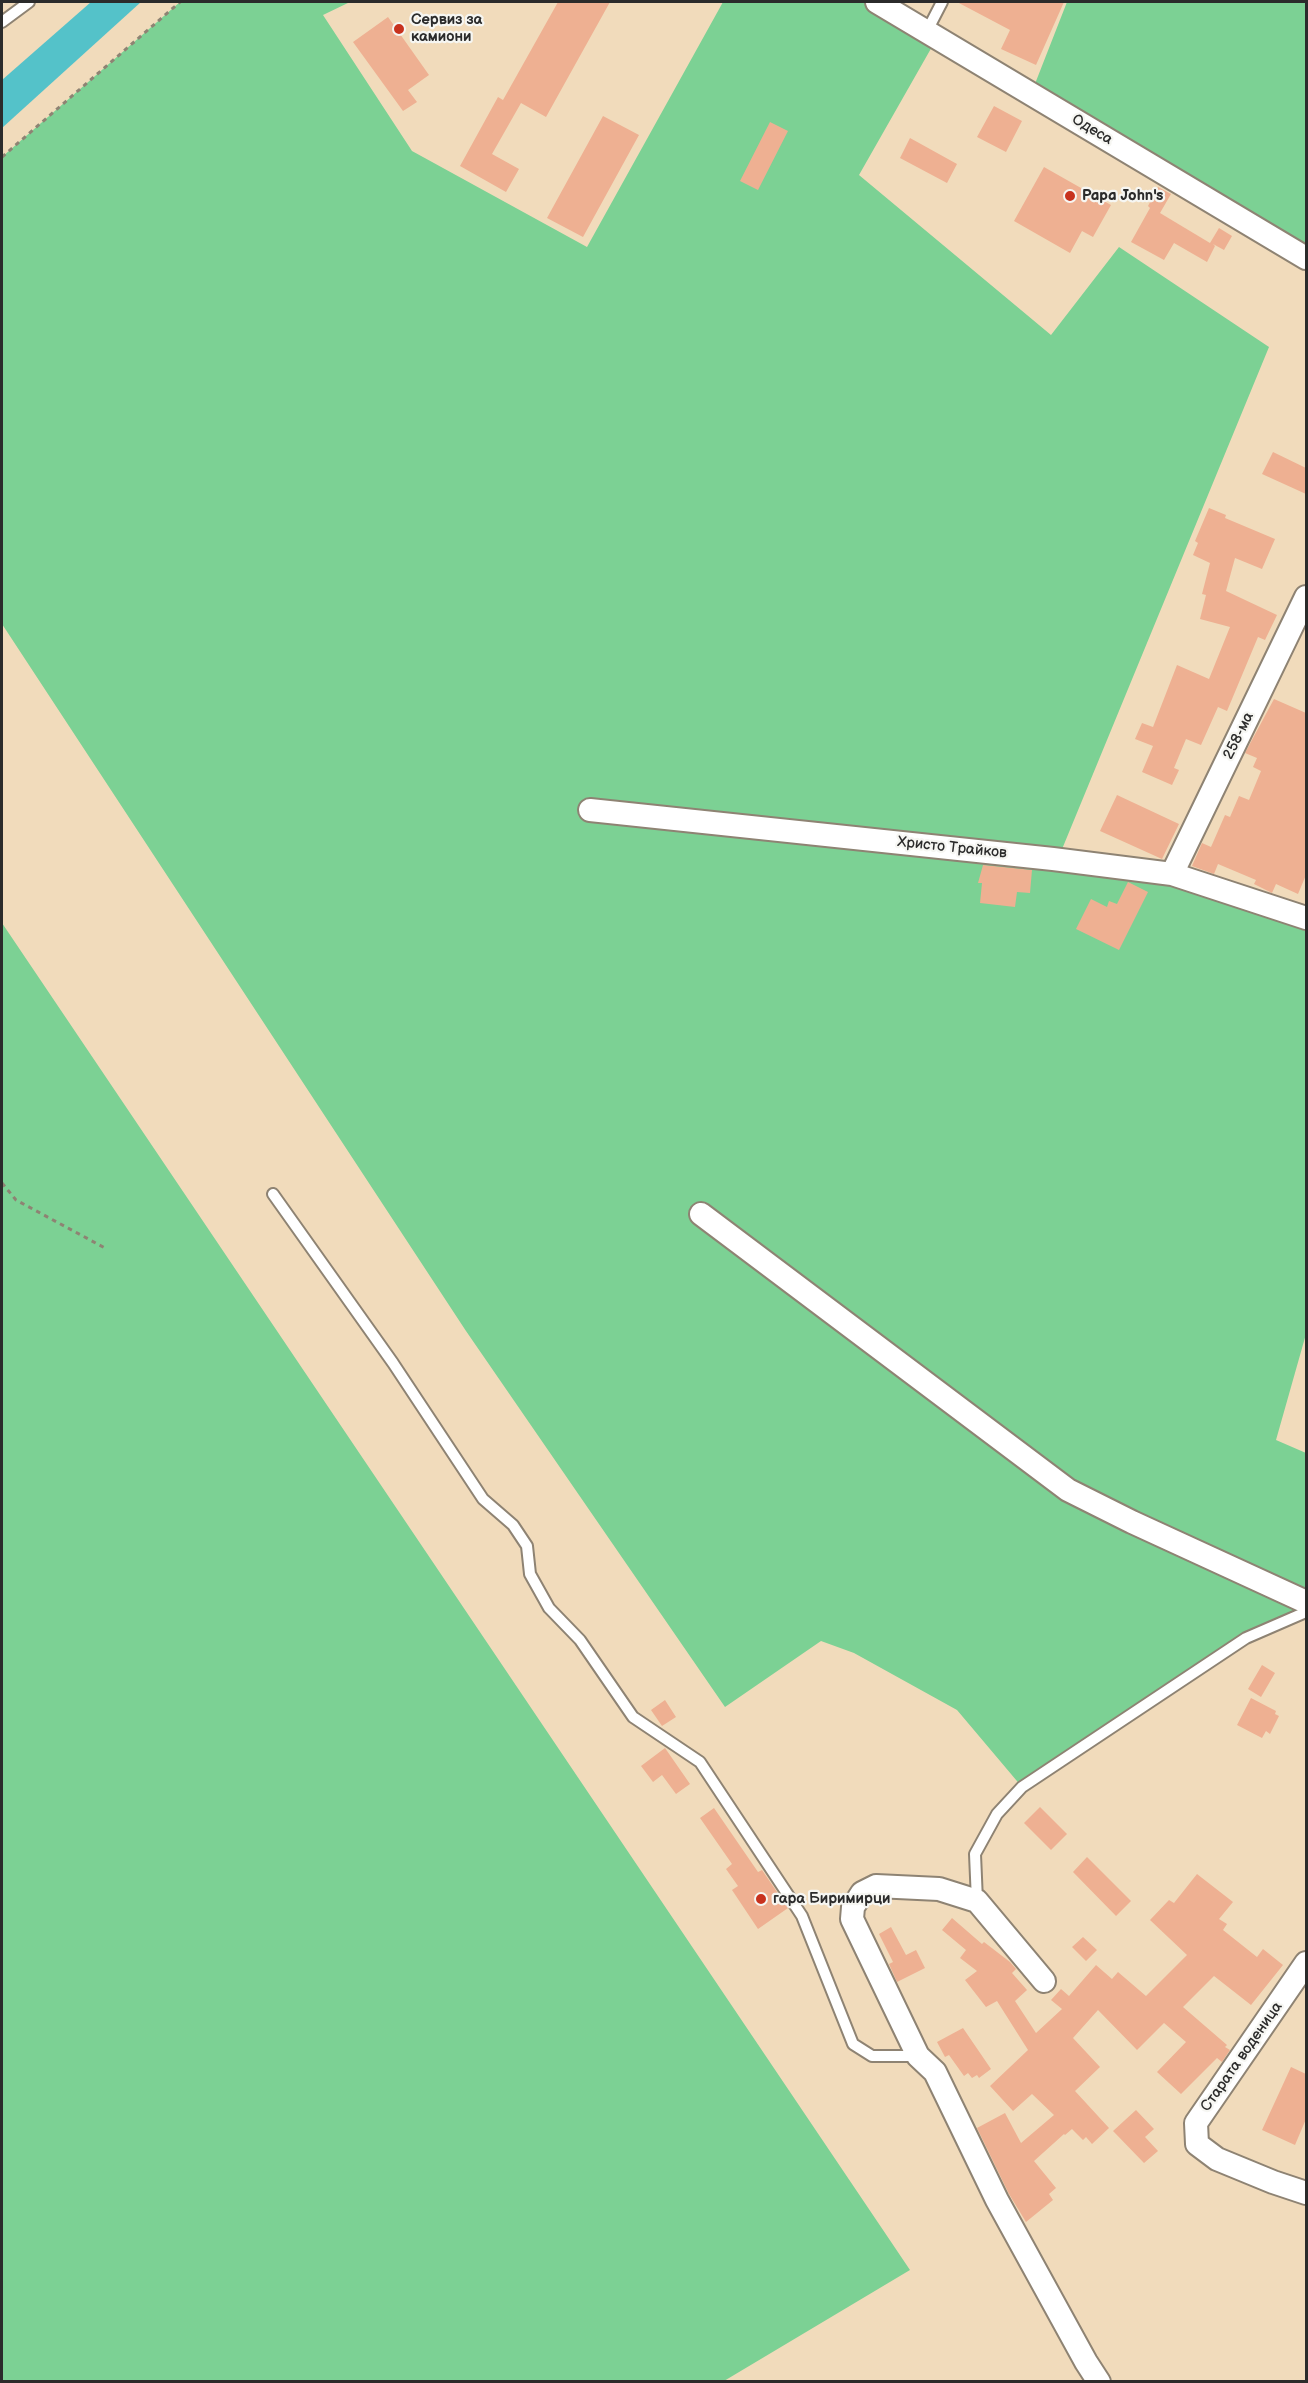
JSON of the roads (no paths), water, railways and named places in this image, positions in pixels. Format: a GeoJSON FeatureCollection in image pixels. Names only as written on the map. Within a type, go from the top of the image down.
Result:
{"type":"FeatureCollection","features":[{"type":"Feature","properties":{"kind":"street","name":"Одеса"},"geometry":{"type":"LineString","coordinates":[[877,2],[1306,258]]}},
{"type":"Feature","properties":{"kind":"street","name":"258-ма"},"geometry":{"type":"LineString","coordinates":[[1172,874],[1306,597]]}},
{"type":"Feature","properties":{"kind":"street","name":"Христо Трайков"},"geometry":{"type":"LineString","coordinates":[[590,810],[1041,857],[1172,874],[1306,918]]}},
{"type":"Feature","properties":{"kind":"street"},"geometry":{"type":"LineString","coordinates":[[701,1214],[1068,1490],[1306,1602]]}},
{"type":"Feature","properties":{"kind":"street"},"geometry":{"type":"LineString","coordinates":[[1044,1981],[977,1901],[939,1889],[876,1886],[862,1893],[853,1906],[852,1918],[918,2056],[935,2072],[997,2200],[1086,2362],[1100,2382]]}},
{"type":"Feature","properties":{"kind":"street","name":"Старата воденица"},"geometry":{"type":"LineString","coordinates":[[1306,1963],[1196,2123],[1197,2144],[1217,2159],[1306,2193]]}},
{"type":"Feature","properties":{"kind":"lane"},"geometry":{"type":"LineString","coordinates":[[2,22],[29,2]]}},
{"type":"Feature","properties":{"kind":"lane"},"geometry":{"type":"LineString","coordinates":[[927,31],[942,2]]}},
{"type":"Feature","properties":{"kind":"lane"},"geometry":{"type":"LineString","coordinates":[[273,1194],[393,1363],[483,1499],[513,1525],[527,1546],[530,1574],[549,1608],[580,1640],[633,1717],[700,1762],[802,1916],[853,2044],[872,2056],[918,2056]]}},
{"type":"Feature","properties":{"kind":"lane"},"geometry":{"type":"LineString","coordinates":[[977,1901],[975,1854],[997,1814],[1022,1787],[1246,1638],[1306,1612]]}},
{"type":"Feature","properties":{"kind":"water"},"geometry":{"type":"Polygon","coordinates":[[[91,2],[141,2],[2,128],[2,80],[91,2]]]}},
{"type":"Feature","properties":{"kind":"place","name":"Сервиз за камиони"},"geometry":{"type":"Point","coordinates":[399,29]}},
{"type":"Feature","properties":{"kind":"place","name":"Papa John's"},"geometry":{"type":"Point","coordinates":[1070,196]}},
{"type":"Feature","properties":{"kind":"place","name":"гара Биримирци"},"geometry":{"type":"Point","coordinates":[761,1899]}}]}
